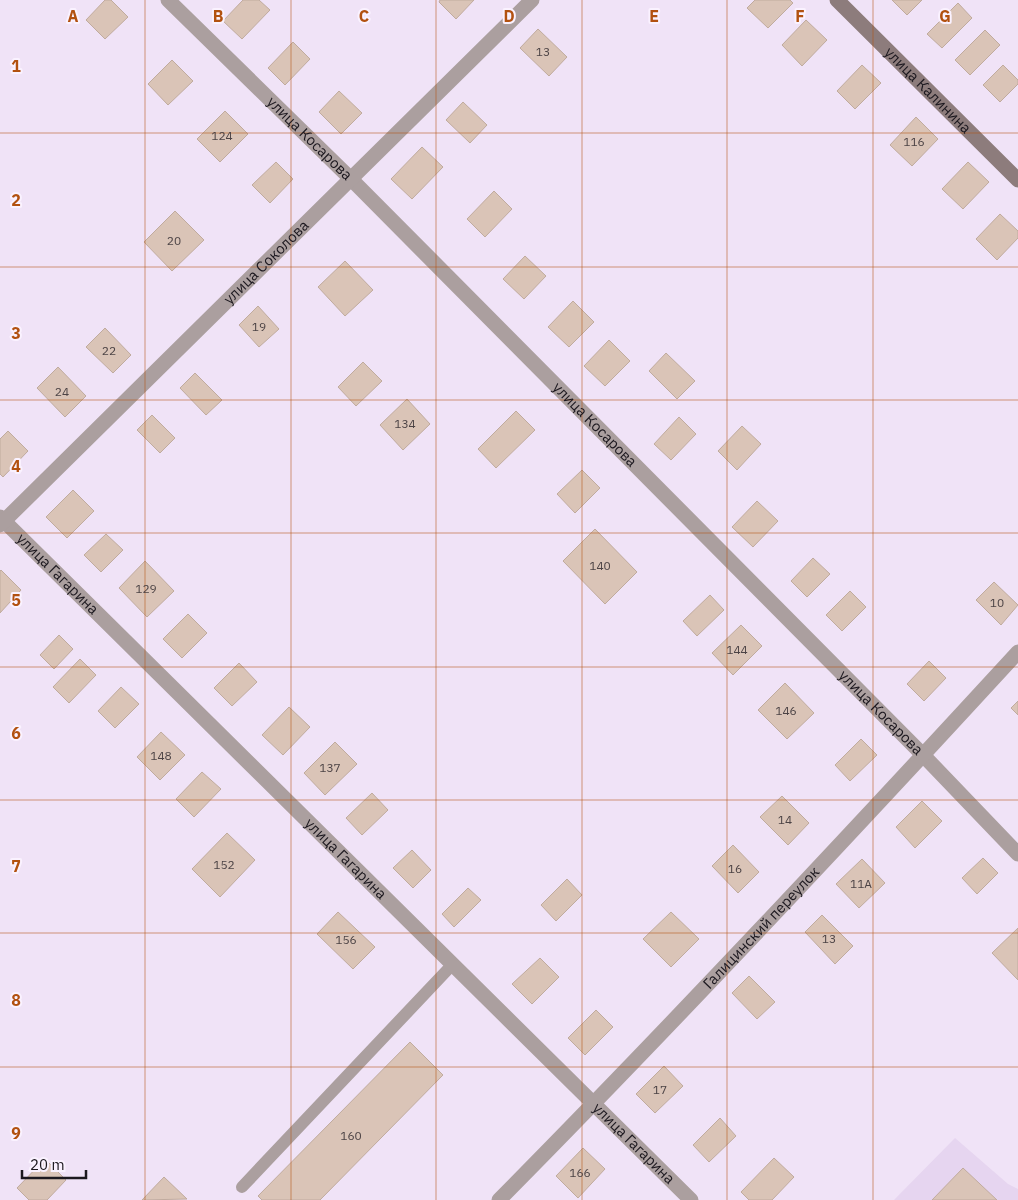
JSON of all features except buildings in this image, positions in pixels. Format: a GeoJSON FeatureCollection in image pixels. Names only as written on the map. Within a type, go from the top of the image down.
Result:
{"type":"FeatureCollection","features":[{"type":"Feature","properties":{"kind":"street","name":"улица Косарова"},"geometry":{"type":"LineString","coordinates":[[168,0],[352,180],[923,755],[1018,854]]}},
{"type":"Feature","properties":{"kind":"street","name":"улица Соколова"},"geometry":{"type":"LineString","coordinates":[[1,521],[352,180],[532,0]]}},
{"type":"Feature","properties":{"kind":"street","name":"улица Калинина"},"geometry":{"type":"LineString","coordinates":[[837,0],[1018,180]]}},
{"type":"Feature","properties":{"kind":"street","name":"улица Гагарина"},"geometry":{"type":"LineString","coordinates":[[1,521],[691,1200]]}},
{"type":"Feature","properties":{"kind":"street","name":"Галицинский переулок"},"geometry":{"type":"LineString","coordinates":[[500,1200],[593,1105],[1018,652]]}},
{"type":"Feature","properties":{"kind":"lane"},"geometry":{"type":"LineString","coordinates":[[242,1187],[452,965]]}},
{"type":"Feature","properties":{"kind":"shaded area"},"geometry":{"type":"Polygon","coordinates":[[[955,1138],[1008,1184],[1018,1189],[1018,1200],[894,1200],[955,1138]]]}}]}
